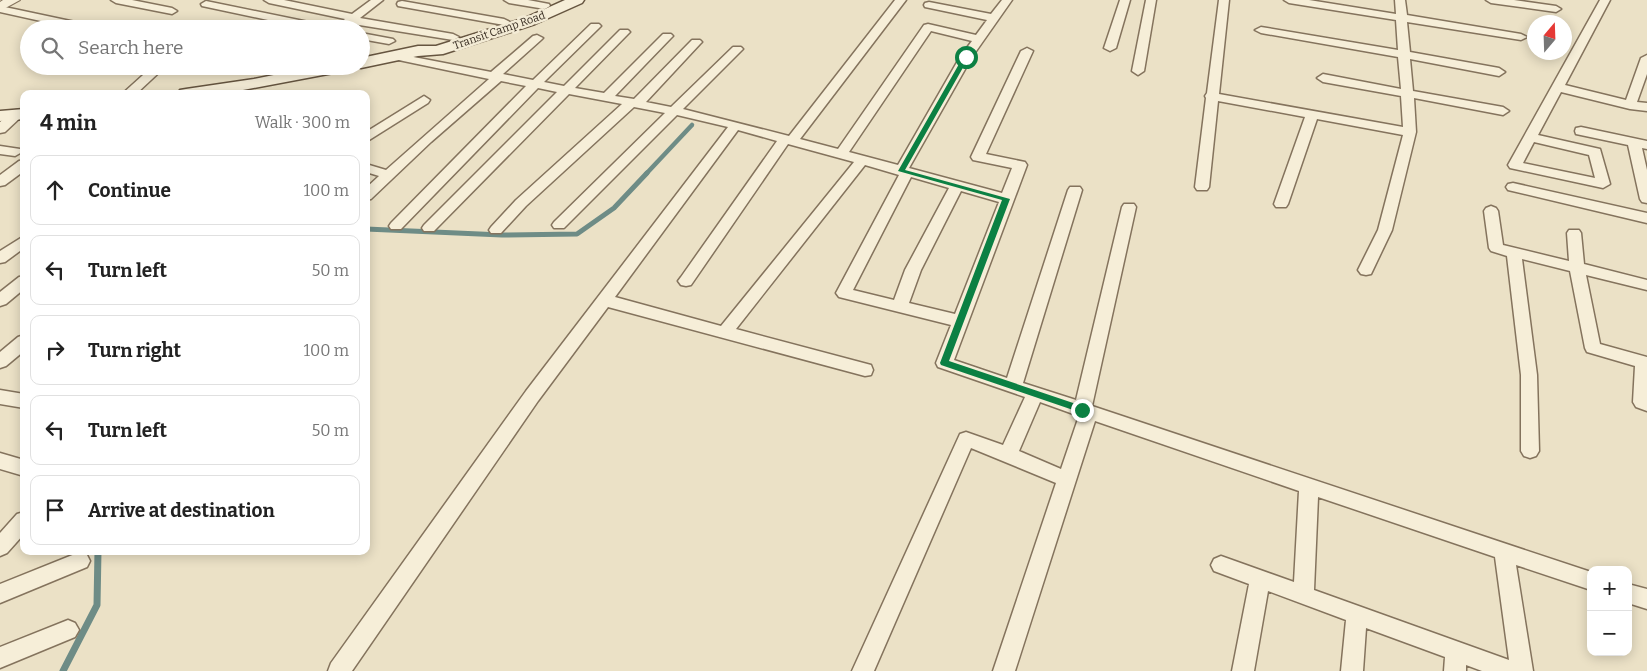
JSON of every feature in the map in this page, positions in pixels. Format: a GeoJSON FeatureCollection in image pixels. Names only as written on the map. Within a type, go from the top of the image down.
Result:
{"type":"FeatureCollection","features":[{"type":"Feature","properties":{"kind":"main road","name":"Transit Camp Road"},"geometry":{"type":"LineString","coordinates":[[370,59],[391,49],[437,51],[530,21],[577,0]]}},
{"type":"Feature","properties":{"kind":"main road","name":"Transit Camp Road"},"geometry":{"type":"LineString","coordinates":[[418,51],[430,44],[504,22],[552,3]]}},
{"type":"Feature","properties":{"kind":"main road"},"geometry":{"type":"LineString","coordinates":[[205,90],[274,75]]}},
{"type":"Feature","properties":{"kind":"street"},"geometry":{"type":"LineString","coordinates":[[0,8],[13,0]]}},
{"type":"Feature","properties":{"kind":"street"},"geometry":{"type":"LineString","coordinates":[[116,0],[172,11]]}},
{"type":"Feature","properties":{"kind":"street"},"geometry":{"type":"LineString","coordinates":[[269,0],[359,20]]}},
{"type":"Feature","properties":{"kind":"street"},"geometry":{"type":"LineString","coordinates":[[353,19],[378,0]]}},
{"type":"Feature","properties":{"kind":"street"},"geometry":{"type":"LineString","coordinates":[[509,0],[552,3]]}},
{"type":"Feature","properties":{"kind":"street"},"geometry":{"type":"LineString","coordinates":[[686,281],[788,140],[901,0]]}},
{"type":"Feature","properties":{"kind":"street"},"geometry":{"type":"LineString","coordinates":[[960,321],[844,293],[904,171],[966,57],[1007,0]]}},
{"type":"Feature","properties":{"kind":"street"},"geometry":{"type":"LineString","coordinates":[[1110,48],[1125,0]]}},
{"type":"Feature","properties":{"kind":"street"},"geometry":{"type":"LineString","coordinates":[[1138,71],[1151,0]]}},
{"type":"Feature","properties":{"kind":"street"},"geometry":{"type":"LineString","coordinates":[[1202,187],[1224,0]]}},
{"type":"Feature","properties":{"kind":"street"},"geometry":{"type":"LineString","coordinates":[[1289,0],[1521,37]]}},
{"type":"Feature","properties":{"kind":"street"},"geometry":{"type":"LineString","coordinates":[[1366,270],[1385,230],[1410,132],[1400,0]]}},
{"type":"Feature","properties":{"kind":"street"},"geometry":{"type":"LineString","coordinates":[[1491,0],[1556,9]]}},
{"type":"Feature","properties":{"kind":"street"},"geometry":{"type":"LineString","coordinates":[[1530,137],[1595,152],[1604,184],[1515,165],[1530,137],[1557,87],[1597,18],[1605,0]]}},
{"type":"Feature","properties":{"kind":"street"},"geometry":{"type":"LineString","coordinates":[[206,4],[284,20]]}},
{"type":"Feature","properties":{"kind":"street"},"geometry":{"type":"LineString","coordinates":[[402,4],[504,22]]}},
{"type":"Feature","properties":{"kind":"street"},"geometry":{"type":"LineString","coordinates":[[929,5],[994,18]]}},
{"type":"Feature","properties":{"kind":"street"},"geometry":{"type":"LineString","coordinates":[[0,8],[54,20]]}},
{"type":"Feature","properties":{"kind":"street"},"geometry":{"type":"LineString","coordinates":[[370,22],[453,37]]}},
{"type":"Feature","properties":{"kind":"street"},"geometry":{"type":"LineString","coordinates":[[396,226],[535,84],[595,26]]}},
{"type":"Feature","properties":{"kind":"street"},"geometry":{"type":"LineString","coordinates":[[842,154],[928,27],[980,39]]}},
{"type":"Feature","properties":{"kind":"street"},"geometry":{"type":"LineString","coordinates":[[1261,30],[1499,72]]}},
{"type":"Feature","properties":{"kind":"street"},"geometry":{"type":"LineString","coordinates":[[429,228],[624,32]]}},
{"type":"Feature","properties":{"kind":"street"},"geometry":{"type":"LineString","coordinates":[[606,98],[667,36]]}},
{"type":"Feature","properties":{"kind":"street"},"geometry":{"type":"LineString","coordinates":[[370,192],[537,38]]}},
{"type":"Feature","properties":{"kind":"street"},"geometry":{"type":"LineString","coordinates":[[370,40],[391,49],[495,76],[634,103],[736,126],[1006,199]]}},
{"type":"Feature","properties":{"kind":"street"},"geometry":{"type":"LineString","coordinates":[[496,230],[521,203],[634,103],[696,42]]}},
{"type":"Feature","properties":{"kind":"street"},"geometry":{"type":"LineString","coordinates":[[559,225],[737,49]]}},
{"type":"Feature","properties":{"kind":"street"},"geometry":{"type":"LineString","coordinates":[[1027,51],[978,157],[1020,165],[944,363],[1587,580]]}},
{"type":"Feature","properties":{"kind":"street"},"geometry":{"type":"LineString","coordinates":[[1630,105],[1647,58]]}},
{"type":"Feature","properties":{"kind":"street"},"geometry":{"type":"LineString","coordinates":[[133,90],[150,75]]}},
{"type":"Feature","properties":{"kind":"street"},"geometry":{"type":"LineString","coordinates":[[1323,78],[1502,111]]}},
{"type":"Feature","properties":{"kind":"street"},"geometry":{"type":"LineString","coordinates":[[1557,87],[1630,105],[1647,107]]}},
{"type":"Feature","properties":{"kind":"street"},"geometry":{"type":"LineString","coordinates":[[1212,96],[1312,116],[1410,132]]}},
{"type":"Feature","properties":{"kind":"street"},"geometry":{"type":"LineString","coordinates":[[370,135],[424,100]]}},
{"type":"Feature","properties":{"kind":"street"},"geometry":{"type":"LineString","coordinates":[[0,129],[13,115]]}},
{"type":"Feature","properties":{"kind":"street"},"geometry":{"type":"LineString","coordinates":[[1281,204],[1312,116]]}},
{"type":"Feature","properties":{"kind":"street"},"geometry":{"type":"LineString","coordinates":[[339,671],[532,396],[736,126]]}},
{"type":"Feature","properties":{"kind":"street"},"geometry":{"type":"LineString","coordinates":[[1580,131],[1640,144],[1647,199]]}},
{"type":"Feature","properties":{"kind":"street"},"geometry":{"type":"LineString","coordinates":[[0,150],[15,152]]}},
{"type":"Feature","properties":{"kind":"street"},"geometry":{"type":"LineString","coordinates":[[725,332],[862,160]]}},
{"type":"Feature","properties":{"kind":"street"},"geometry":{"type":"LineString","coordinates":[[0,182],[20,167]]}},
{"type":"Feature","properties":{"kind":"street"},"geometry":{"type":"LineString","coordinates":[[370,169],[389,175]]}},
{"type":"Feature","properties":{"kind":"street"},"geometry":{"type":"LineString","coordinates":[[900,306],[913,270],[957,186]]}},
{"type":"Feature","properties":{"kind":"street"},"geometry":{"type":"LineString","coordinates":[[1513,187],[1647,218]]}},
{"type":"Feature","properties":{"kind":"street"},"geometry":{"type":"LineString","coordinates":[[1013,386],[1075,190]]}},
{"type":"Feature","properties":{"kind":"street"},"geometry":{"type":"LineString","coordinates":[[1004,671],[1067,479],[1085,411],[1129,207]]}},
{"type":"Feature","properties":{"kind":"street"},"geometry":{"type":"LineString","coordinates":[[1492,211],[1496,248],[1647,285]]}},
{"type":"Feature","properties":{"kind":"street"},"geometry":{"type":"LineString","coordinates":[[1574,233],[1577,268],[1593,348],[1646,362],[1642,402],[1647,404]]}},
{"type":"Feature","properties":{"kind":"street"},"geometry":{"type":"LineString","coordinates":[[0,258],[20,244]]}},
{"type":"Feature","properties":{"kind":"street"},"geometry":{"type":"LineString","coordinates":[[1514,252],[1529,375],[1530,451]]}},
{"type":"Feature","properties":{"kind":"street"},"geometry":{"type":"LineString","coordinates":[[0,300],[20,284]]}},
{"type":"Feature","properties":{"kind":"street"},"geometry":{"type":"LineString","coordinates":[[604,300],[865,370]]}},
{"type":"Feature","properties":{"kind":"street"},"geometry":{"type":"LineString","coordinates":[[0,362],[20,344]]}},
{"type":"Feature","properties":{"kind":"street"},"geometry":{"type":"LineString","coordinates":[[1008,455],[1035,394]]}},
{"type":"Feature","properties":{"kind":"street"},"geometry":{"type":"LineString","coordinates":[[0,397],[20,400]]}},
{"type":"Feature","properties":{"kind":"street"},"geometry":{"type":"LineString","coordinates":[[863,671],[966,439],[1067,479]]}},
{"type":"Feature","properties":{"kind":"street"},"geometry":{"type":"LineString","coordinates":[[0,461],[20,467]]}},
{"type":"Feature","properties":{"kind":"street"},"geometry":{"type":"LineString","coordinates":[[1304,595],[1309,486]]}},
{"type":"Feature","properties":{"kind":"street"},"geometry":{"type":"LineString","coordinates":[[0,547],[20,524]]}},
{"type":"Feature","properties":{"kind":"street"},"geometry":{"type":"LineString","coordinates":[[1504,552],[1522,671]]}},
{"type":"Feature","properties":{"kind":"street"},"geometry":{"type":"LineString","coordinates":[[0,594],[80,561]]}},
{"type":"Feature","properties":{"kind":"street"},"geometry":{"type":"LineString","coordinates":[[1221,565],[1357,615],[1455,661],[1511,671]]}},
{"type":"Feature","properties":{"kind":"street"},"geometry":{"type":"LineString","coordinates":[[1243,671],[1260,580]]}},
{"type":"Feature","properties":{"kind":"street"},"geometry":{"type":"LineString","coordinates":[[1632,594],[1647,599]]}},
{"type":"Feature","properties":{"kind":"street"},"geometry":{"type":"LineString","coordinates":[[1352,671],[1357,615]]}},
{"type":"Feature","properties":{"kind":"street"},"geometry":{"type":"LineString","coordinates":[[5,661],[68,630]]}},
{"type":"Feature","properties":{"kind":"waterway"},"geometry":{"type":"LineString","coordinates":[[646,174],[692,125]]}},
{"type":"Feature","properties":{"kind":"waterway"},"geometry":{"type":"LineString","coordinates":[[370,229],[502,235],[577,234],[614,208],[647,173]]}},
{"type":"Feature","properties":{"kind":"waterway"},"geometry":{"type":"LineString","coordinates":[[63,671],[97,605],[98,555]]}},
{"type":"Feature","properties":{"kind":"route"},"geometry":{"type":"LineString","coordinates":[[966,57],[901,171],[1006,199],[944,363],[1082,410]]}}]}
